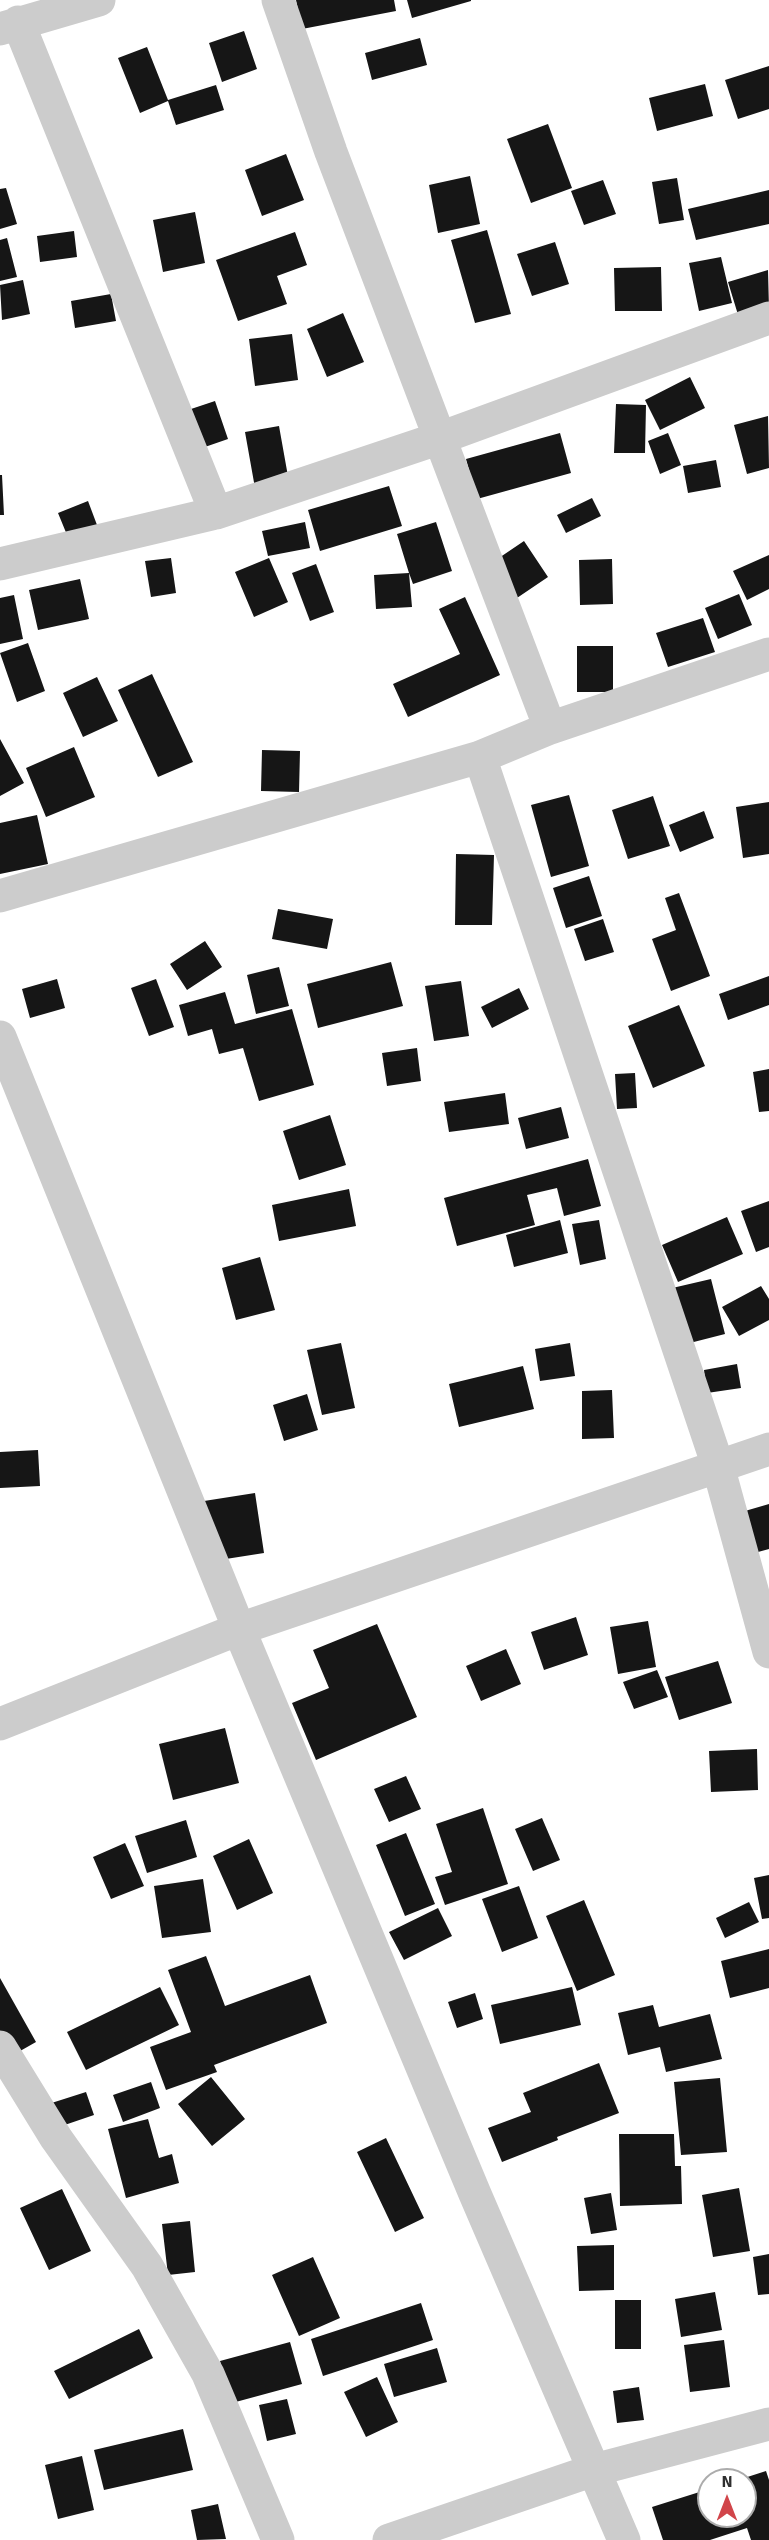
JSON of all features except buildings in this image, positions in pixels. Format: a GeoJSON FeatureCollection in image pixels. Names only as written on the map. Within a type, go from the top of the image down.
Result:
{"type":"FeatureCollection","features":[{"type":"Feature","properties":{"kind":"street"},"geometry":{"type":"LineString","coordinates":[[99,0],[9,25],[216,513]]}},
{"type":"Feature","properties":{"kind":"street"},"geometry":{"type":"LineString","coordinates":[[278,0],[331,152],[550,728]]}},
{"type":"Feature","properties":{"kind":"street"},"geometry":{"type":"LineString","coordinates":[[0,564],[216,513],[440,438],[769,318]]}},
{"type":"Feature","properties":{"kind":"street"},"geometry":{"type":"LineString","coordinates":[[0,896],[480,757],[550,728],[769,654]]}},
{"type":"Feature","properties":{"kind":"street"},"geometry":{"type":"LineString","coordinates":[[480,757],[718,1466],[769,1653]]}},
{"type":"Feature","properties":{"kind":"street"},"geometry":{"type":"LineString","coordinates":[[0,1036],[239,1629],[474,2194],[624,2540]]}},
{"type":"Feature","properties":{"kind":"street"},"geometry":{"type":"LineString","coordinates":[[0,1724],[239,1629],[769,1449]]}},
{"type":"Feature","properties":{"kind":"street"},"geometry":{"type":"LineString","coordinates":[[0,2047],[56,2138],[147,2266],[208,2374],[278,2540]]}},
{"type":"Feature","properties":{"kind":"street"},"geometry":{"type":"LineString","coordinates":[[389,2540],[594,2470],[769,2424]]}}]}
